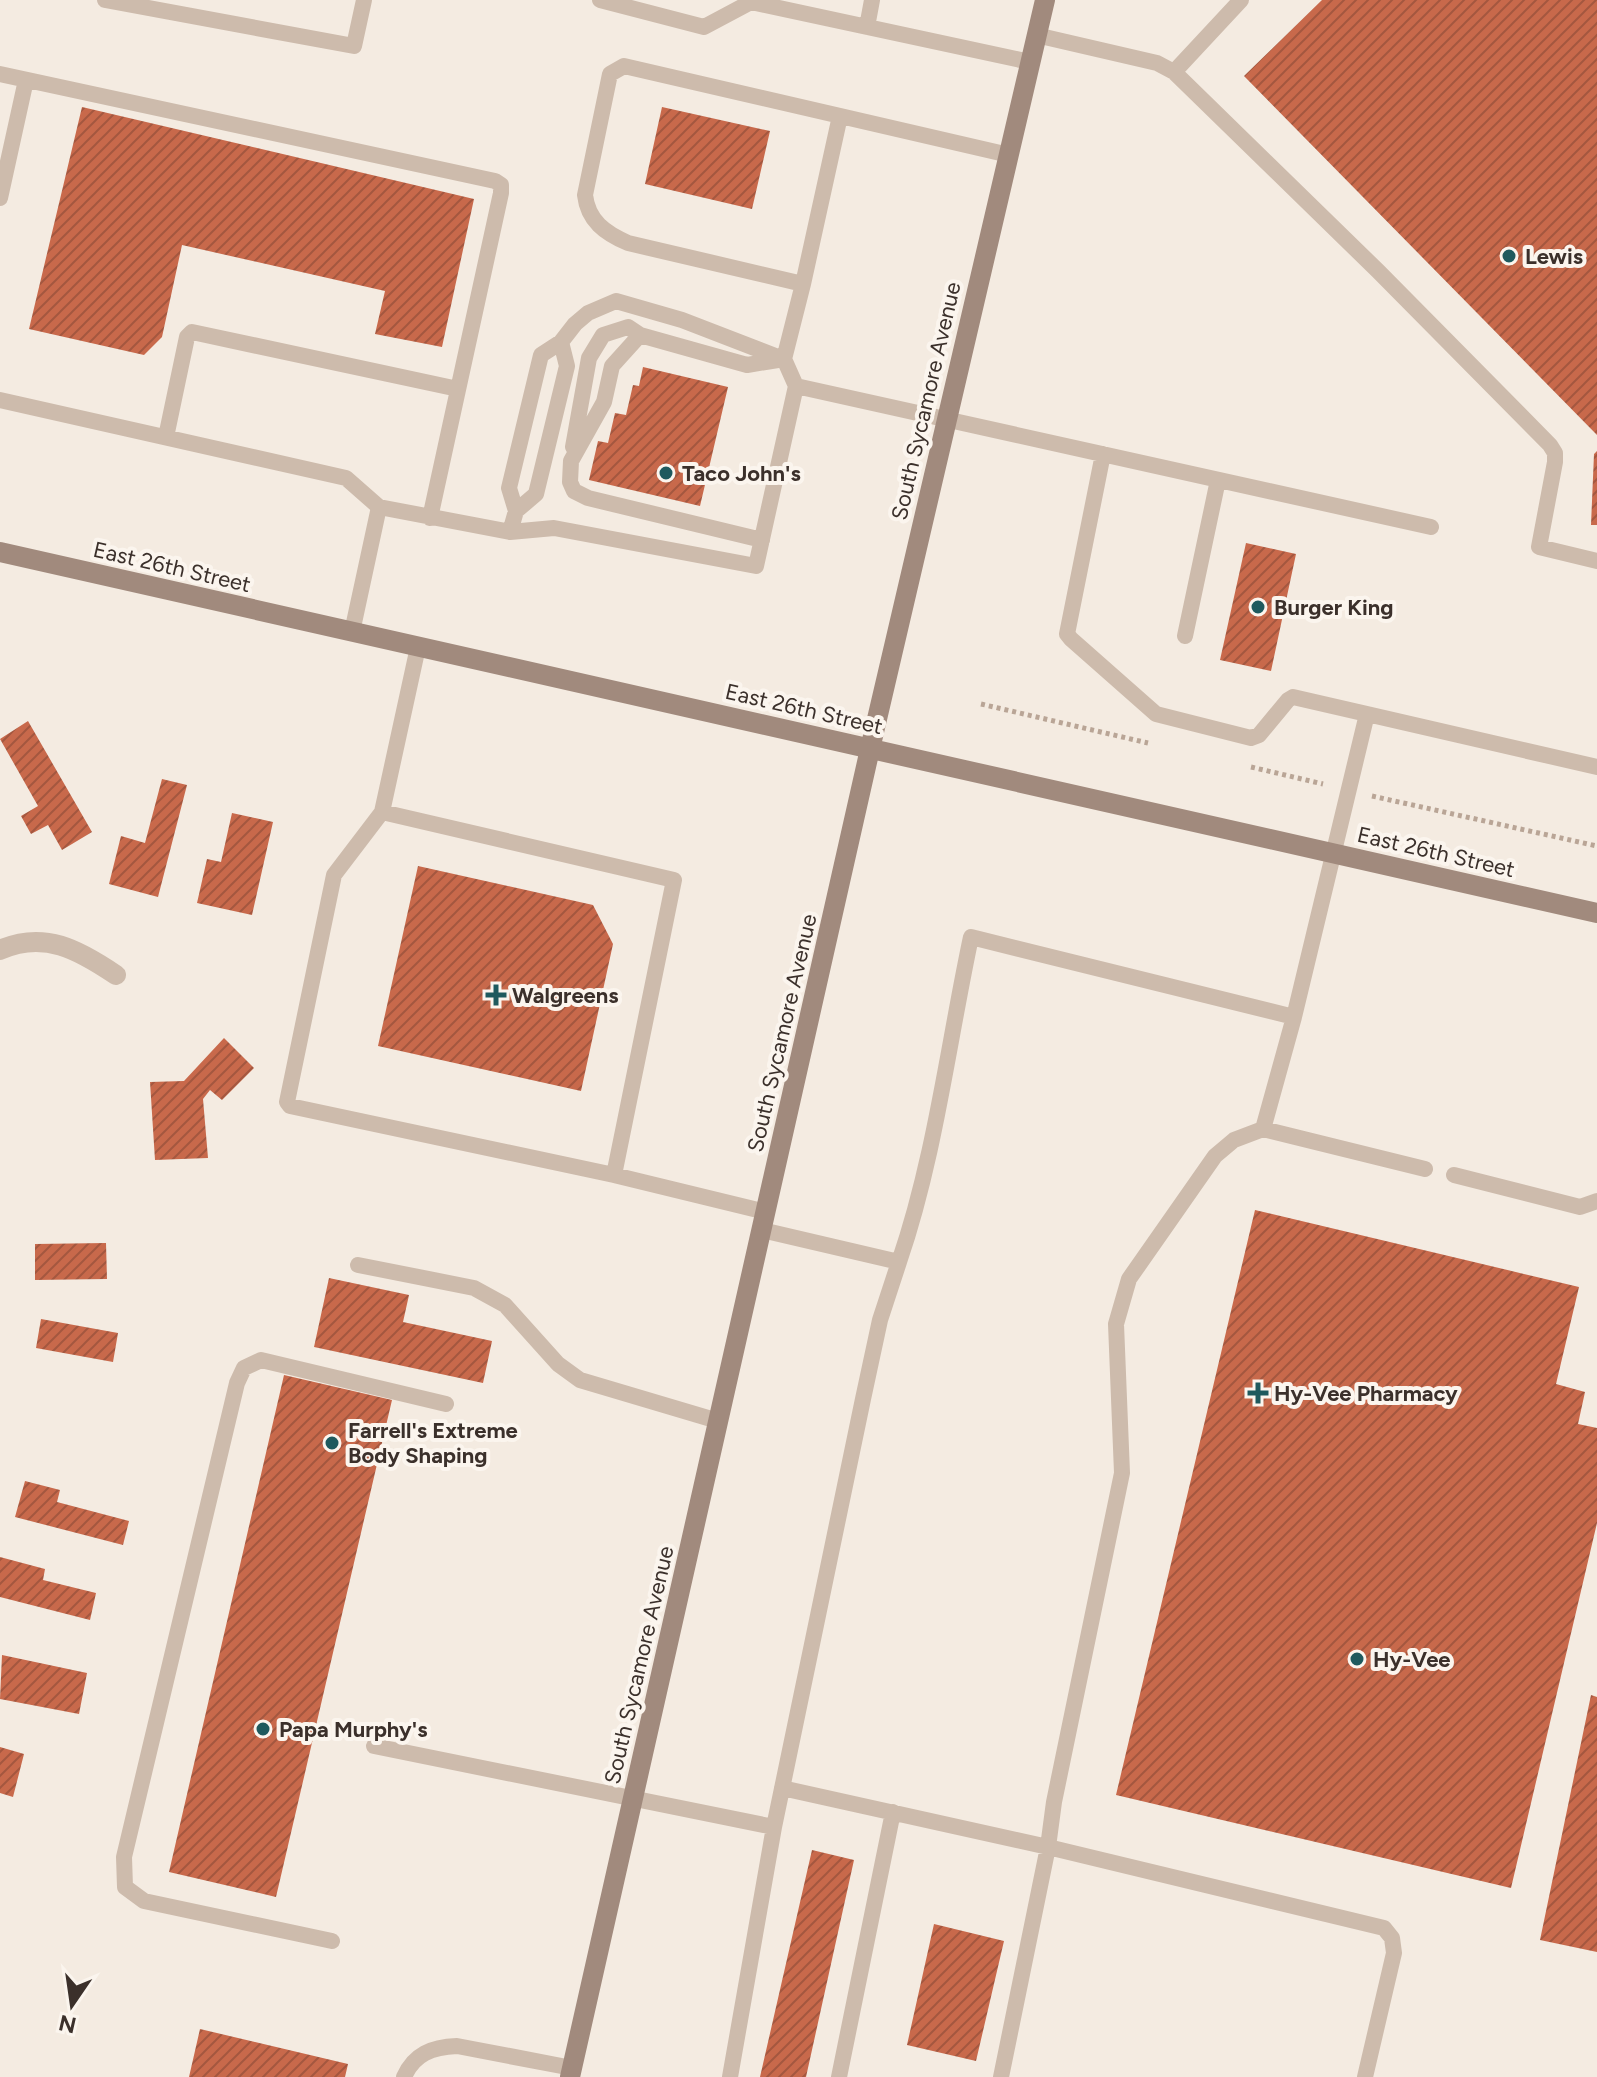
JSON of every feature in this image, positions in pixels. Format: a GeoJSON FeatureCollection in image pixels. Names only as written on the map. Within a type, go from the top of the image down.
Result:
{"type":"FeatureCollection","features":[{"type":"Feature","properties":{"kind":"main road","name":"South Sycamore Avenue"},"geometry":{"type":"LineString","coordinates":[[571,2073],[870,749],[1045,0]]}},
{"type":"Feature","properties":{"kind":"main road","name":"East 26th Street"},"geometry":{"type":"LineString","coordinates":[[0,552],[1597,913]]}},
{"type":"Feature","properties":{"kind":"street"},"geometry":{"type":"LineString","coordinates":[[0,950],[19,942],[37,941],[83,952],[116,975]]}},
{"type":"Feature","properties":{"kind":"lane"},"geometry":{"type":"LineString","coordinates":[[105,0],[354,46],[364,0]]}},
{"type":"Feature","properties":{"kind":"lane"},"geometry":{"type":"LineString","coordinates":[[600,0],[704,27],[751,1],[1030,62]]}},
{"type":"Feature","properties":{"kind":"lane"},"geometry":{"type":"LineString","coordinates":[[867,27],[872,0]]}},
{"type":"Feature","properties":{"kind":"lane"},"geometry":{"type":"LineString","coordinates":[[1174,72],[1241,0]]}},
{"type":"Feature","properties":{"kind":"lane"},"geometry":{"type":"LineString","coordinates":[[1036,35],[1157,63],[1174,72],[1550,445],[1555,453],[1555,462],[1539,547],[1597,561]]}},
{"type":"Feature","properties":{"kind":"lane"},"geometry":{"type":"LineString","coordinates":[[803,284],[628,243],[610,235],[595,222],[587,210],[585,195],[610,74],[624,66],[1009,155]]}},
{"type":"Feature","properties":{"kind":"lane"},"geometry":{"type":"LineString","coordinates":[[0,74],[495,181],[501,185],[430,518]]}},
{"type":"Feature","properties":{"kind":"lane"},"geometry":{"type":"LineString","coordinates":[[0,198],[26,80]]}},
{"type":"Feature","properties":{"kind":"lane"},"geometry":{"type":"LineString","coordinates":[[0,400],[346,478],[379,507],[510,532],[554,528],[756,566],[796,386],[784,359],[840,116]]}},
{"type":"Feature","properties":{"kind":"lane"},"geometry":{"type":"LineString","coordinates":[[510,532],[516,511],[509,488],[541,355],[561,342],[588,313],[616,301],[682,320],[784,359]]}},
{"type":"Feature","properties":{"kind":"lane"},"geometry":{"type":"LineString","coordinates":[[762,540],[588,498],[574,491],[570,482],[571,461],[589,358],[603,335],[628,327],[640,335],[747,365],[784,359]]}},
{"type":"Feature","properties":{"kind":"lane"},"geometry":{"type":"LineString","coordinates":[[166,437],[187,337],[192,332],[458,389]]}},
{"type":"Feature","properties":{"kind":"lane"},"geometry":{"type":"LineString","coordinates":[[571,461],[604,402],[612,366],[640,335]]}},
{"type":"Feature","properties":{"kind":"lane"},"geometry":{"type":"LineString","coordinates":[[516,511],[536,494],[567,366],[561,342]]}},
{"type":"Feature","properties":{"kind":"lane"},"geometry":{"type":"LineString","coordinates":[[796,386],[1431,527]]}},
{"type":"Feature","properties":{"kind":"lane"},"geometry":{"type":"LineString","coordinates":[[1103,454],[1067,634],[1156,714],[1251,738],[1259,735],[1293,697],[1597,767]]}},
{"type":"Feature","properties":{"kind":"lane"},"geometry":{"type":"LineString","coordinates":[[1185,636],[1218,480]]}},
{"type":"Feature","properties":{"kind":"lane"},"geometry":{"type":"LineString","coordinates":[[352,632],[379,507]]}},
{"type":"Feature","properties":{"kind":"lane"},"geometry":{"type":"LineString","coordinates":[[418,647],[382,812],[334,875],[287,1102],[290,1106],[614,1175],[899,1262]]}},
{"type":"Feature","properties":{"kind":"lane"},"geometry":{"type":"LineString","coordinates":[[1263,1129],[1294,1017],[1367,714]]}},
{"type":"Feature","properties":{"kind":"lane"},"geometry":{"type":"LineString","coordinates":[[382,812],[674,880],[614,1175]]}},
{"type":"Feature","properties":{"kind":"lane"},"geometry":{"type":"LineString","coordinates":[[730,2077],[774,1827],[866,1386],[880,1320],[910,1228],[971,937],[1294,1017]]}},
{"type":"Feature","properties":{"kind":"lane"},"geometry":{"type":"LineString","coordinates":[[1001,2077],[1122,1473],[1116,1324],[1129,1279],[1215,1156],[1234,1140],[1263,1129],[1425,1169]]}},
{"type":"Feature","properties":{"kind":"lane"},"geometry":{"type":"LineString","coordinates":[[1454,1175],[1580,1207],[1597,1201]]}},
{"type":"Feature","properties":{"kind":"lane"},"geometry":{"type":"LineString","coordinates":[[358,1265],[474,1288],[505,1305],[558,1364],[580,1380],[718,1421]]}},
{"type":"Feature","properties":{"kind":"lane"},"geometry":{"type":"LineString","coordinates":[[332,1941],[144,1901],[125,1887],[124,1857],[237,1383],[244,1368],[261,1360],[446,1404]]}},
{"type":"Feature","properties":{"kind":"lane"},"geometry":{"type":"LineString","coordinates":[[374,1746],[774,1827]]}},
{"type":"Feature","properties":{"kind":"lane"},"geometry":{"type":"LineString","coordinates":[[782,1788],[1048,1847],[1384,1928],[1392,1938],[1394,1953],[1365,2077]]}},
{"type":"Feature","properties":{"kind":"lane"},"geometry":{"type":"LineString","coordinates":[[839,2077],[893,1812]]}},
{"type":"Feature","properties":{"kind":"lane"},"geometry":{"type":"LineString","coordinates":[[404,2077],[410,2063],[438,2047],[457,2046],[571,2073]]}},
{"type":"Feature","properties":{"kind":"path"},"geometry":{"type":"LineString","coordinates":[[981,704],[1160,745]]}},
{"type":"Feature","properties":{"kind":"path"},"geometry":{"type":"LineString","coordinates":[[1249,766],[1597,846]]}},
{"type":"Feature","properties":{"kind":"building","name":"Lewis"},"geometry":{"type":"Polygon","coordinates":[[[1322,0],[1597,0],[1597,435],[1244,76],[1322,0]]]}},
{"type":"Feature","properties":{"kind":"building"},"geometry":{"type":"Polygon","coordinates":[[[82,107],[474,199],[442,347],[375,334],[385,291],[182,245],[162,337],[144,355],[29,329],[82,107]]]}},
{"type":"Feature","properties":{"kind":"building"},"geometry":{"type":"Polygon","coordinates":[[[662,107],[770,131],[752,209],[645,184],[662,107]]]}},
{"type":"Feature","properties":{"kind":"building"},"geometry":{"type":"Polygon","coordinates":[[[643,367],[728,387],[700,506],[589,480],[598,441],[608,443],[615,413],[626,415],[633,385],[639,386],[643,367]]]}},
{"type":"Feature","properties":{"kind":"building"},"geometry":{"type":"Polygon","coordinates":[[[1597,451],[1597,525],[1591,525],[1594,454],[1597,451]]]}},
{"type":"Feature","properties":{"kind":"building","name":"Burger King"},"geometry":{"type":"Polygon","coordinates":[[[1246,543],[1296,554],[1271,671],[1220,660],[1246,543]]]}},
{"type":"Feature","properties":{"kind":"building"},"geometry":{"type":"Polygon","coordinates":[[[28,721],[92,832],[62,850],[48,825],[31,834],[21,816],[38,806],[0,739],[28,721]]]}},
{"type":"Feature","properties":{"kind":"building"},"geometry":{"type":"Polygon","coordinates":[[[162,779],[187,785],[158,897],[109,884],[121,836],[145,843],[162,779]]]}},
{"type":"Feature","properties":{"kind":"building"},"geometry":{"type":"Polygon","coordinates":[[[232,813],[273,822],[252,915],[197,903],[207,859],[221,862],[232,813]]]}},
{"type":"Feature","properties":{"kind":"building","name":"Walgreens"},"geometry":{"type":"Polygon","coordinates":[[[418,866],[593,905],[613,944],[581,1091],[378,1046],[418,866]]]}},
{"type":"Feature","properties":{"kind":"building"},"geometry":{"type":"Polygon","coordinates":[[[224,1038],[254,1068],[222,1100],[210,1090],[203,1099],[208,1158],[155,1160],[150,1082],[184,1081],[224,1038]]]}},
{"type":"Feature","properties":{"kind":"building","name":"Hy-Vee"},"geometry":{"type":"Polygon","coordinates":[[[1255,1210],[1579,1287],[1556,1384],[1585,1392],[1578,1424],[1597,1428],[1597,1523],[1511,1888],[1116,1795],[1255,1210]]]}},
{"type":"Feature","properties":{"kind":"building"},"geometry":{"type":"Polygon","coordinates":[[[106,1243],[107,1279],[35,1280],[35,1244],[106,1243]]]}},
{"type":"Feature","properties":{"kind":"building"},"geometry":{"type":"Polygon","coordinates":[[[329,1278],[409,1295],[403,1322],[492,1341],[483,1383],[314,1347],[329,1278]]]}},
{"type":"Feature","properties":{"kind":"building"},"geometry":{"type":"Polygon","coordinates":[[[41,1319],[118,1333],[113,1362],[36,1348],[41,1319]]]}},
{"type":"Feature","properties":{"kind":"building"},"geometry":{"type":"Polygon","coordinates":[[[284,1375],[392,1400],[276,1897],[169,1872],[284,1375]]]}},
{"type":"Feature","properties":{"kind":"building"},"geometry":{"type":"Polygon","coordinates":[[[25,1481],[60,1490],[57,1502],[129,1521],[123,1545],[15,1517],[25,1481]]]}},
{"type":"Feature","properties":{"kind":"building"},"geometry":{"type":"Polygon","coordinates":[[[0,1557],[45,1569],[43,1580],[96,1593],[90,1620],[0,1597],[0,1557]]]}},
{"type":"Feature","properties":{"kind":"building"},"geometry":{"type":"Polygon","coordinates":[[[2,1655],[87,1673],[79,1714],[0,1699],[2,1655]]]}},
{"type":"Feature","properties":{"kind":"building"},"geometry":{"type":"Polygon","coordinates":[[[1591,1695],[1597,1697],[1597,1952],[1540,1940],[1591,1695]]]}},
{"type":"Feature","properties":{"kind":"building"},"geometry":{"type":"Polygon","coordinates":[[[0,1747],[24,1754],[13,1797],[0,1793],[0,1747]]]}},
{"type":"Feature","properties":{"kind":"building"},"geometry":{"type":"Polygon","coordinates":[[[812,1850],[854,1860],[806,2077],[760,2077],[812,1850]]]}},
{"type":"Feature","properties":{"kind":"building"},"geometry":{"type":"Polygon","coordinates":[[[934,1924],[1004,1941],[976,2061],[907,2045],[934,1924]]]}},
{"type":"Feature","properties":{"kind":"building"},"geometry":{"type":"Polygon","coordinates":[[[200,2029],[348,2064],[345,2077],[189,2077],[200,2029]]]}},
{"type":"Feature","properties":{"kind":"place","name":"Lewis"},"geometry":{"type":"Point","coordinates":[1509,256]}},
{"type":"Feature","properties":{"kind":"place","name":"Taco John's"},"geometry":{"type":"Point","coordinates":[666,473]}},
{"type":"Feature","properties":{"kind":"place","name":"Burger King"},"geometry":{"type":"Point","coordinates":[1258,607]}},
{"type":"Feature","properties":{"kind":"place","name":"Walgreens"},"geometry":{"type":"Point","coordinates":[496,995]}},
{"type":"Feature","properties":{"kind":"place","name":"Hy-Vee Pharmacy"},"geometry":{"type":"Point","coordinates":[1258,1393]}},
{"type":"Feature","properties":{"kind":"place","name":"Farrell's Extreme Body Shaping"},"geometry":{"type":"Point","coordinates":[332,1443]}},
{"type":"Feature","properties":{"kind":"place","name":"Hy-Vee"},"geometry":{"type":"Point","coordinates":[1357,1659]}},
{"type":"Feature","properties":{"kind":"place","name":"Papa Murphy's"},"geometry":{"type":"Point","coordinates":[263,1729]}}]}
